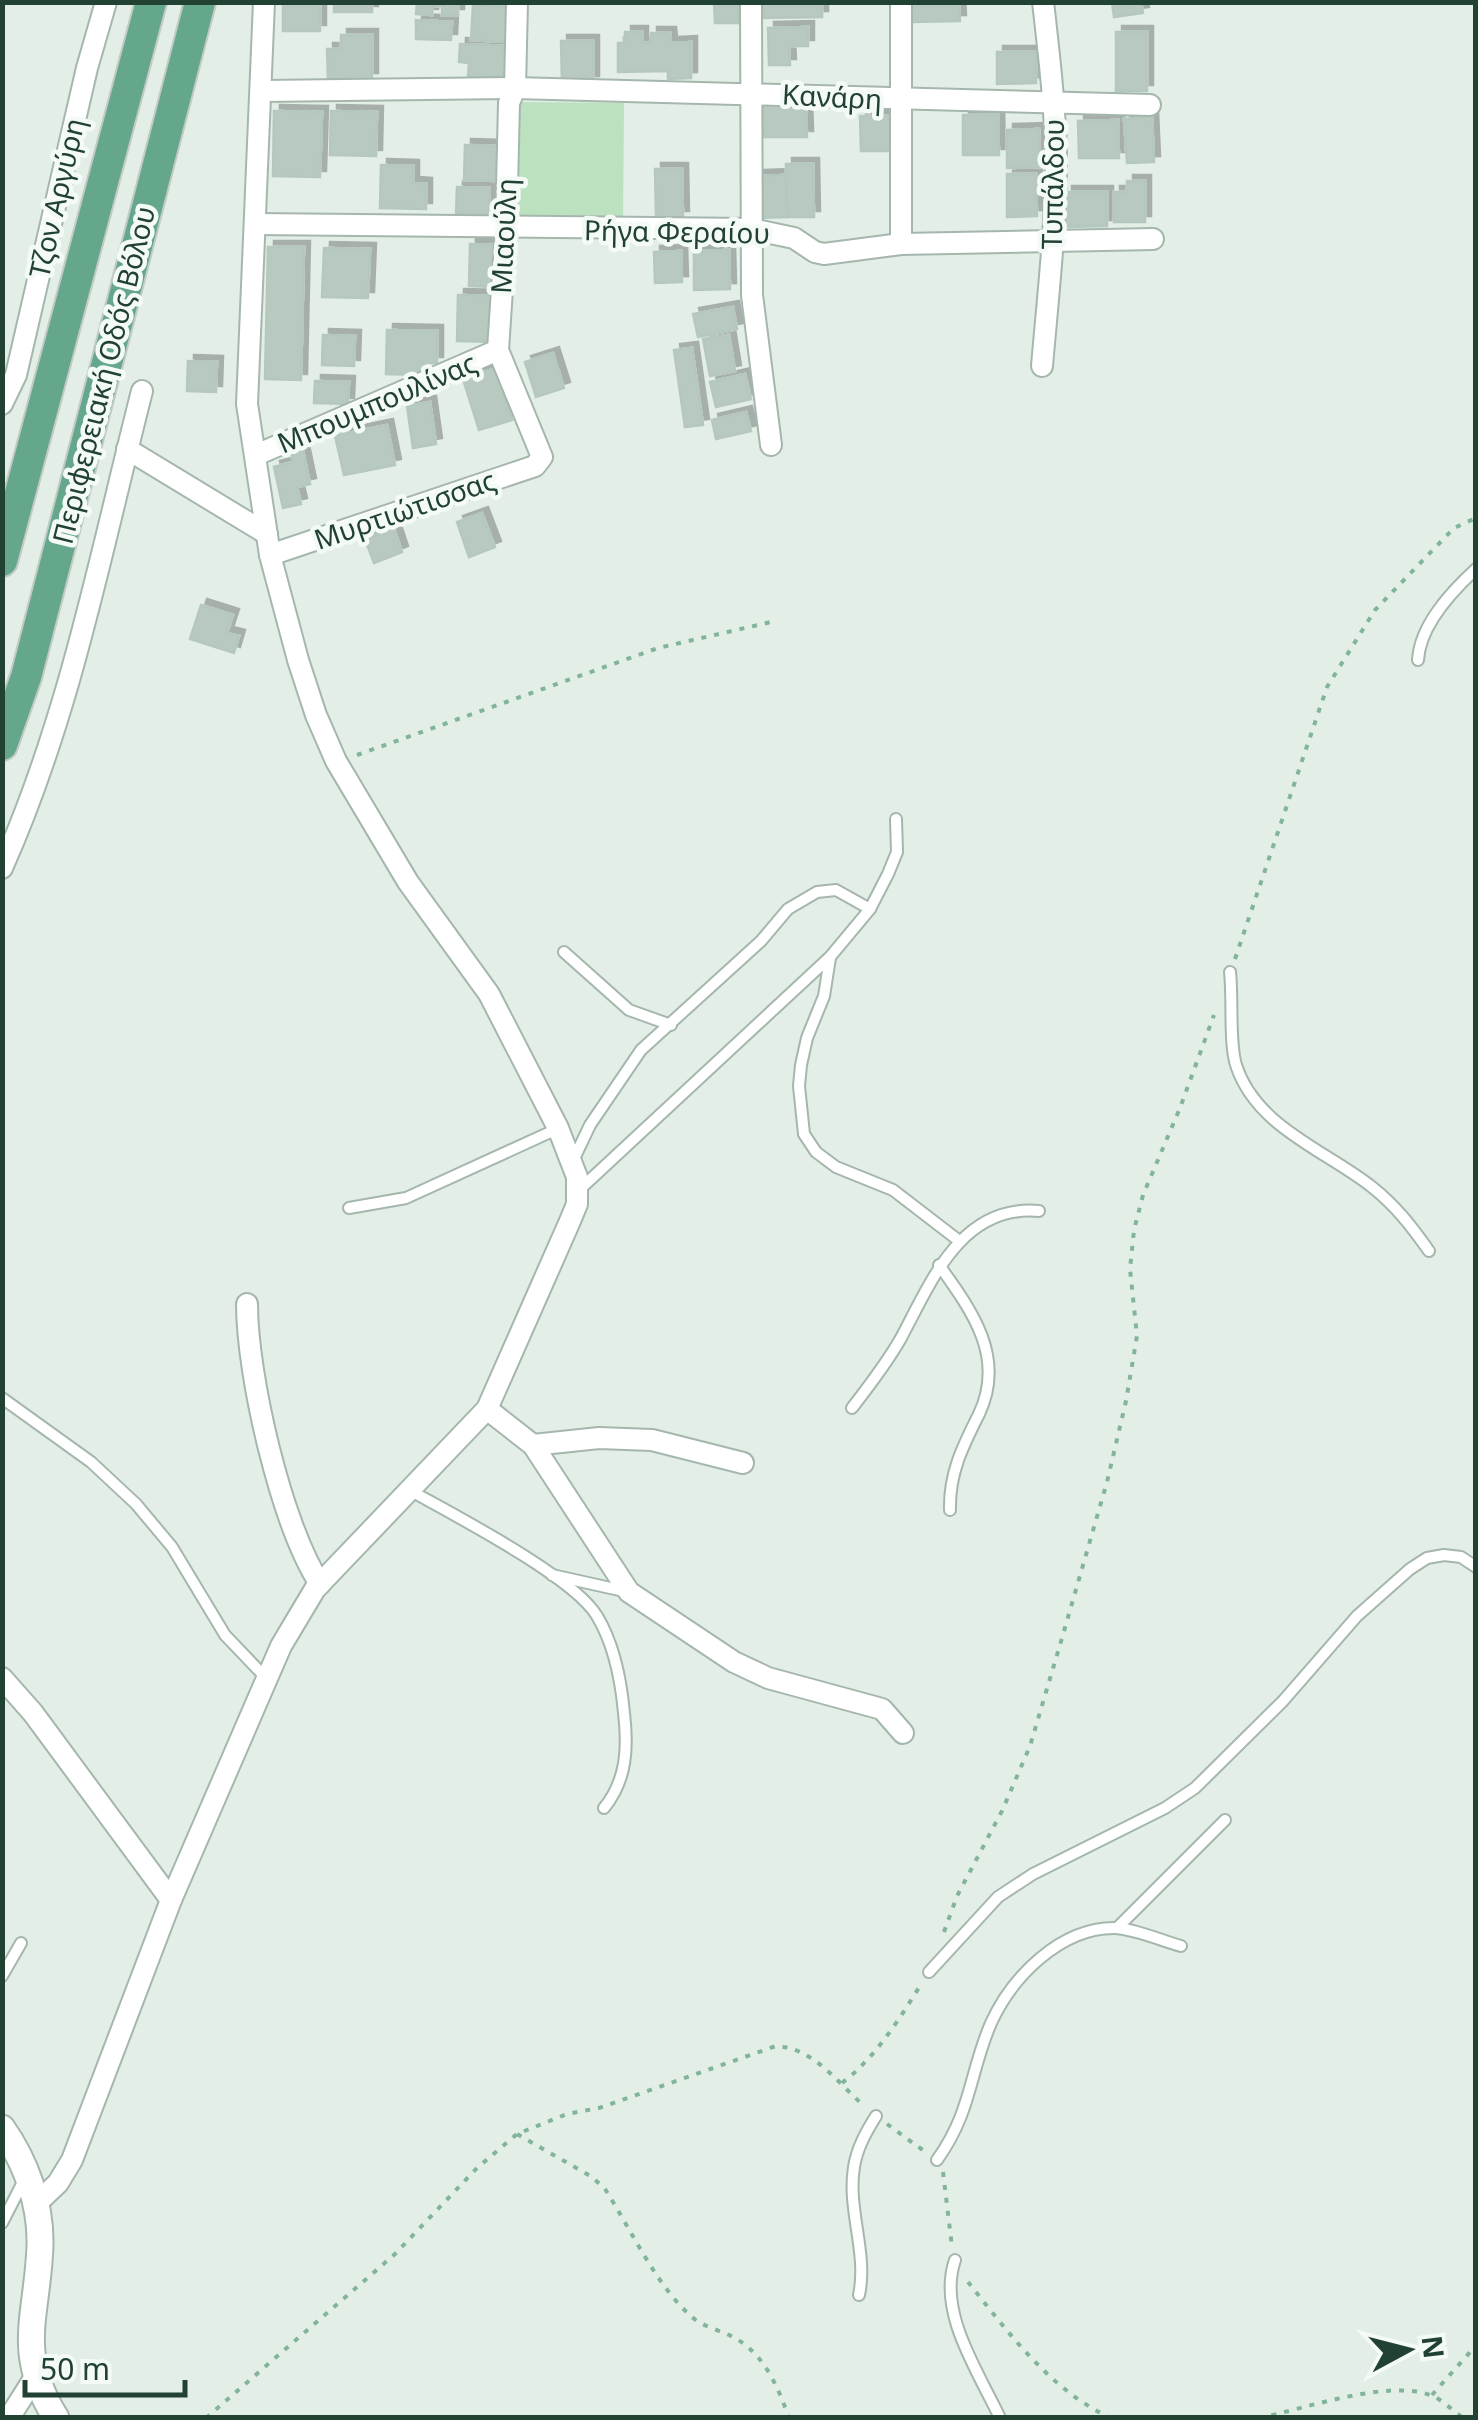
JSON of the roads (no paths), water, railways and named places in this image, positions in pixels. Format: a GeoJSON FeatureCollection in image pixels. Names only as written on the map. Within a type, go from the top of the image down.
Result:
{"type":"FeatureCollection","features":[{"type":"Feature","properties":{"kind":"main road","name":"Περιφερειακή Οδός Βόλου"},"geometry":{"type":"LineString","coordinates":[[2,561],[151,2]]}},
{"type":"Feature","properties":{"kind":"main road","name":"Περιφερειακή Οδός Βόλου"},"geometry":{"type":"LineString","coordinates":[[2,746],[26,677],[200,2]]}},
{"type":"Feature","properties":{"kind":"street","name":"Τζον Αργύρη"},"geometry":{"type":"LineString","coordinates":[[5,399],[12,355],[106,2]]}},
{"type":"Feature","properties":{"kind":"street"},"geometry":{"type":"LineString","coordinates":[[36,2204],[58,2183],[72,2160],[171,1900],[298,1614],[320,1584],[487,1410],[570,1221],[578,1190],[558,1128],[489,994],[408,882],[336,761],[298,660],[268,545],[246,374],[264,2]]}},
{"type":"Feature","properties":{"kind":"street","name":"Μιαούλη"},"geometry":{"type":"LineString","coordinates":[[516,2],[515,88],[508,103],[506,229],[498,350],[542,452],[540,462]]}},
{"type":"Feature","properties":{"kind":"street"},"geometry":{"type":"LineString","coordinates":[[751,2],[753,320],[771,445]]}},
{"type":"Feature","properties":{"kind":"street"},"geometry":{"type":"LineString","coordinates":[[900,244],[901,2]]}},
{"type":"Feature","properties":{"kind":"street","name":"Τυπάλδου"},"geometry":{"type":"LineString","coordinates":[[1042,366],[1053,240],[1054,102],[1043,2]]}},
{"type":"Feature","properties":{"kind":"street","name":"Κανάρη"},"geometry":{"type":"LineString","coordinates":[[262,91],[515,88],[1150,106]]}},
{"type":"Feature","properties":{"kind":"street","name":"Ρήγα Φεραίου"},"geometry":{"type":"LineString","coordinates":[[256,224],[751,230],[794,238],[820,254],[900,244],[1153,239]]}},
{"type":"Feature","properties":{"kind":"street","name":"Μπουμπουλίνας"},"geometry":{"type":"LineString","coordinates":[[256,456],[498,350]]}},
{"type":"Feature","properties":{"kind":"street"},"geometry":{"type":"LineString","coordinates":[[2,868],[73,666],[104,557],[142,391]]}},
{"type":"Feature","properties":{"kind":"street"},"geometry":{"type":"LineString","coordinates":[[127,449],[268,545]]}},
{"type":"Feature","properties":{"kind":"street","name":"Μυρτιώτισσας"},"geometry":{"type":"LineString","coordinates":[[268,545],[540,462]]}},
{"type":"Feature","properties":{"kind":"street"},"geometry":{"type":"LineString","coordinates":[[247,1304],[247,1341],[273,1460],[309,1567],[320,1584]]}},
{"type":"Feature","properties":{"kind":"street"},"geometry":{"type":"LineString","coordinates":[[487,1410],[533,1444],[630,1592],[734,1662],[768,1678],[882,1709],[903,1733]]}},
{"type":"Feature","properties":{"kind":"street"},"geometry":{"type":"LineString","coordinates":[[533,1444],[599,1438],[652,1440],[743,1463]]}},
{"type":"Feature","properties":{"kind":"street"},"geometry":{"type":"LineString","coordinates":[[2,1678],[33,1713],[171,1900]]}},
{"type":"Feature","properties":{"kind":"street"},"geometry":{"type":"LineString","coordinates":[[2,2128],[26,2174],[36,2204],[40,2247],[30,2334],[35,2377],[56,2418]]}},
{"type":"Feature","properties":{"kind":"street"},"geometry":{"type":"LineString","coordinates":[[9,2418],[35,2377]]}},
{"type":"Feature","properties":{"kind":"lane"},"geometry":{"type":"LineString","coordinates":[[1418,660],[1418,648],[1428,627],[1446,600],[1476,569]]}},
{"type":"Feature","properties":{"kind":"lane"},"geometry":{"type":"LineString","coordinates":[[578,1190],[830,957],[870,910],[897,852],[896,819]]}},
{"type":"Feature","properties":{"kind":"lane"},"geometry":{"type":"LineString","coordinates":[[572,1163],[618,1081],[641,1050],[761,941],[788,909],[816,892],[836,890],[870,910]]}},
{"type":"Feature","properties":{"kind":"lane"},"geometry":{"type":"LineString","coordinates":[[564,952],[629,1010],[670,1025]]}},
{"type":"Feature","properties":{"kind":"lane"},"geometry":{"type":"LineString","coordinates":[[830,957],[824,996],[807,1038],[798,1086],[804,1134],[816,1152],[836,1167],[893,1190],[958,1240]]}},
{"type":"Feature","properties":{"kind":"lane"},"geometry":{"type":"LineString","coordinates":[[1230,972],[1235,1061],[1253,1098],[1283,1127],[1391,1203],[1429,1251]]}},
{"type":"Feature","properties":{"kind":"lane"},"geometry":{"type":"LineString","coordinates":[[349,1208],[406,1198],[558,1128]]}},
{"type":"Feature","properties":{"kind":"lane"},"geometry":{"type":"LineString","coordinates":[[852,1408],[889,1359],[939,1265],[958,1240],[1006,1213],[1039,1211]]}},
{"type":"Feature","properties":{"kind":"lane"},"geometry":{"type":"LineString","coordinates":[[939,1265],[972,1316],[991,1369],[984,1402],[952,1472],[950,1510]]}},
{"type":"Feature","properties":{"kind":"lane"},"geometry":{"type":"LineString","coordinates":[[2,1398],[91,1462],[136,1504],[172,1547],[226,1635],[268,1680]]}},
{"type":"Feature","properties":{"kind":"lane"},"geometry":{"type":"LineString","coordinates":[[411,1491],[488,1534],[549,1574],[596,1612],[618,1670],[628,1745],[622,1776],[604,1808]]}},
{"type":"Feature","properties":{"kind":"lane"},"geometry":{"type":"LineString","coordinates":[[929,1972],[998,1896],[1033,1874],[1165,1808],[1195,1788],[1283,1701],[1357,1616],[1410,1569],[1427,1558],[1444,1555],[1461,1557],[1476,1567]]}},
{"type":"Feature","properties":{"kind":"lane"},"geometry":{"type":"LineString","coordinates":[[549,1574],[630,1592]]}},
{"type":"Feature","properties":{"kind":"lane"},"geometry":{"type":"LineString","coordinates":[[1118,1927],[1225,1820]]}},
{"type":"Feature","properties":{"kind":"lane"},"geometry":{"type":"LineString","coordinates":[[937,2160],[966,2110],[991,2022],[1016,1982],[1058,1944],[1090,1931],[1118,1927],[1182,1946]]}},
{"type":"Feature","properties":{"kind":"lane"},"geometry":{"type":"LineString","coordinates":[[2,1976],[20,1943]]}},
{"type":"Feature","properties":{"kind":"lane"},"geometry":{"type":"LineString","coordinates":[[859,2296],[862,2262],[853,2195],[854,2166],[862,2139],[876,2116]]}},
{"type":"Feature","properties":{"kind":"lane"},"geometry":{"type":"LineString","coordinates":[[2,2223],[26,2174]]}},
{"type":"Feature","properties":{"kind":"lane"},"geometry":{"type":"LineString","coordinates":[[955,2260],[950,2274],[957,2324],[1000,2418]]}}]}
